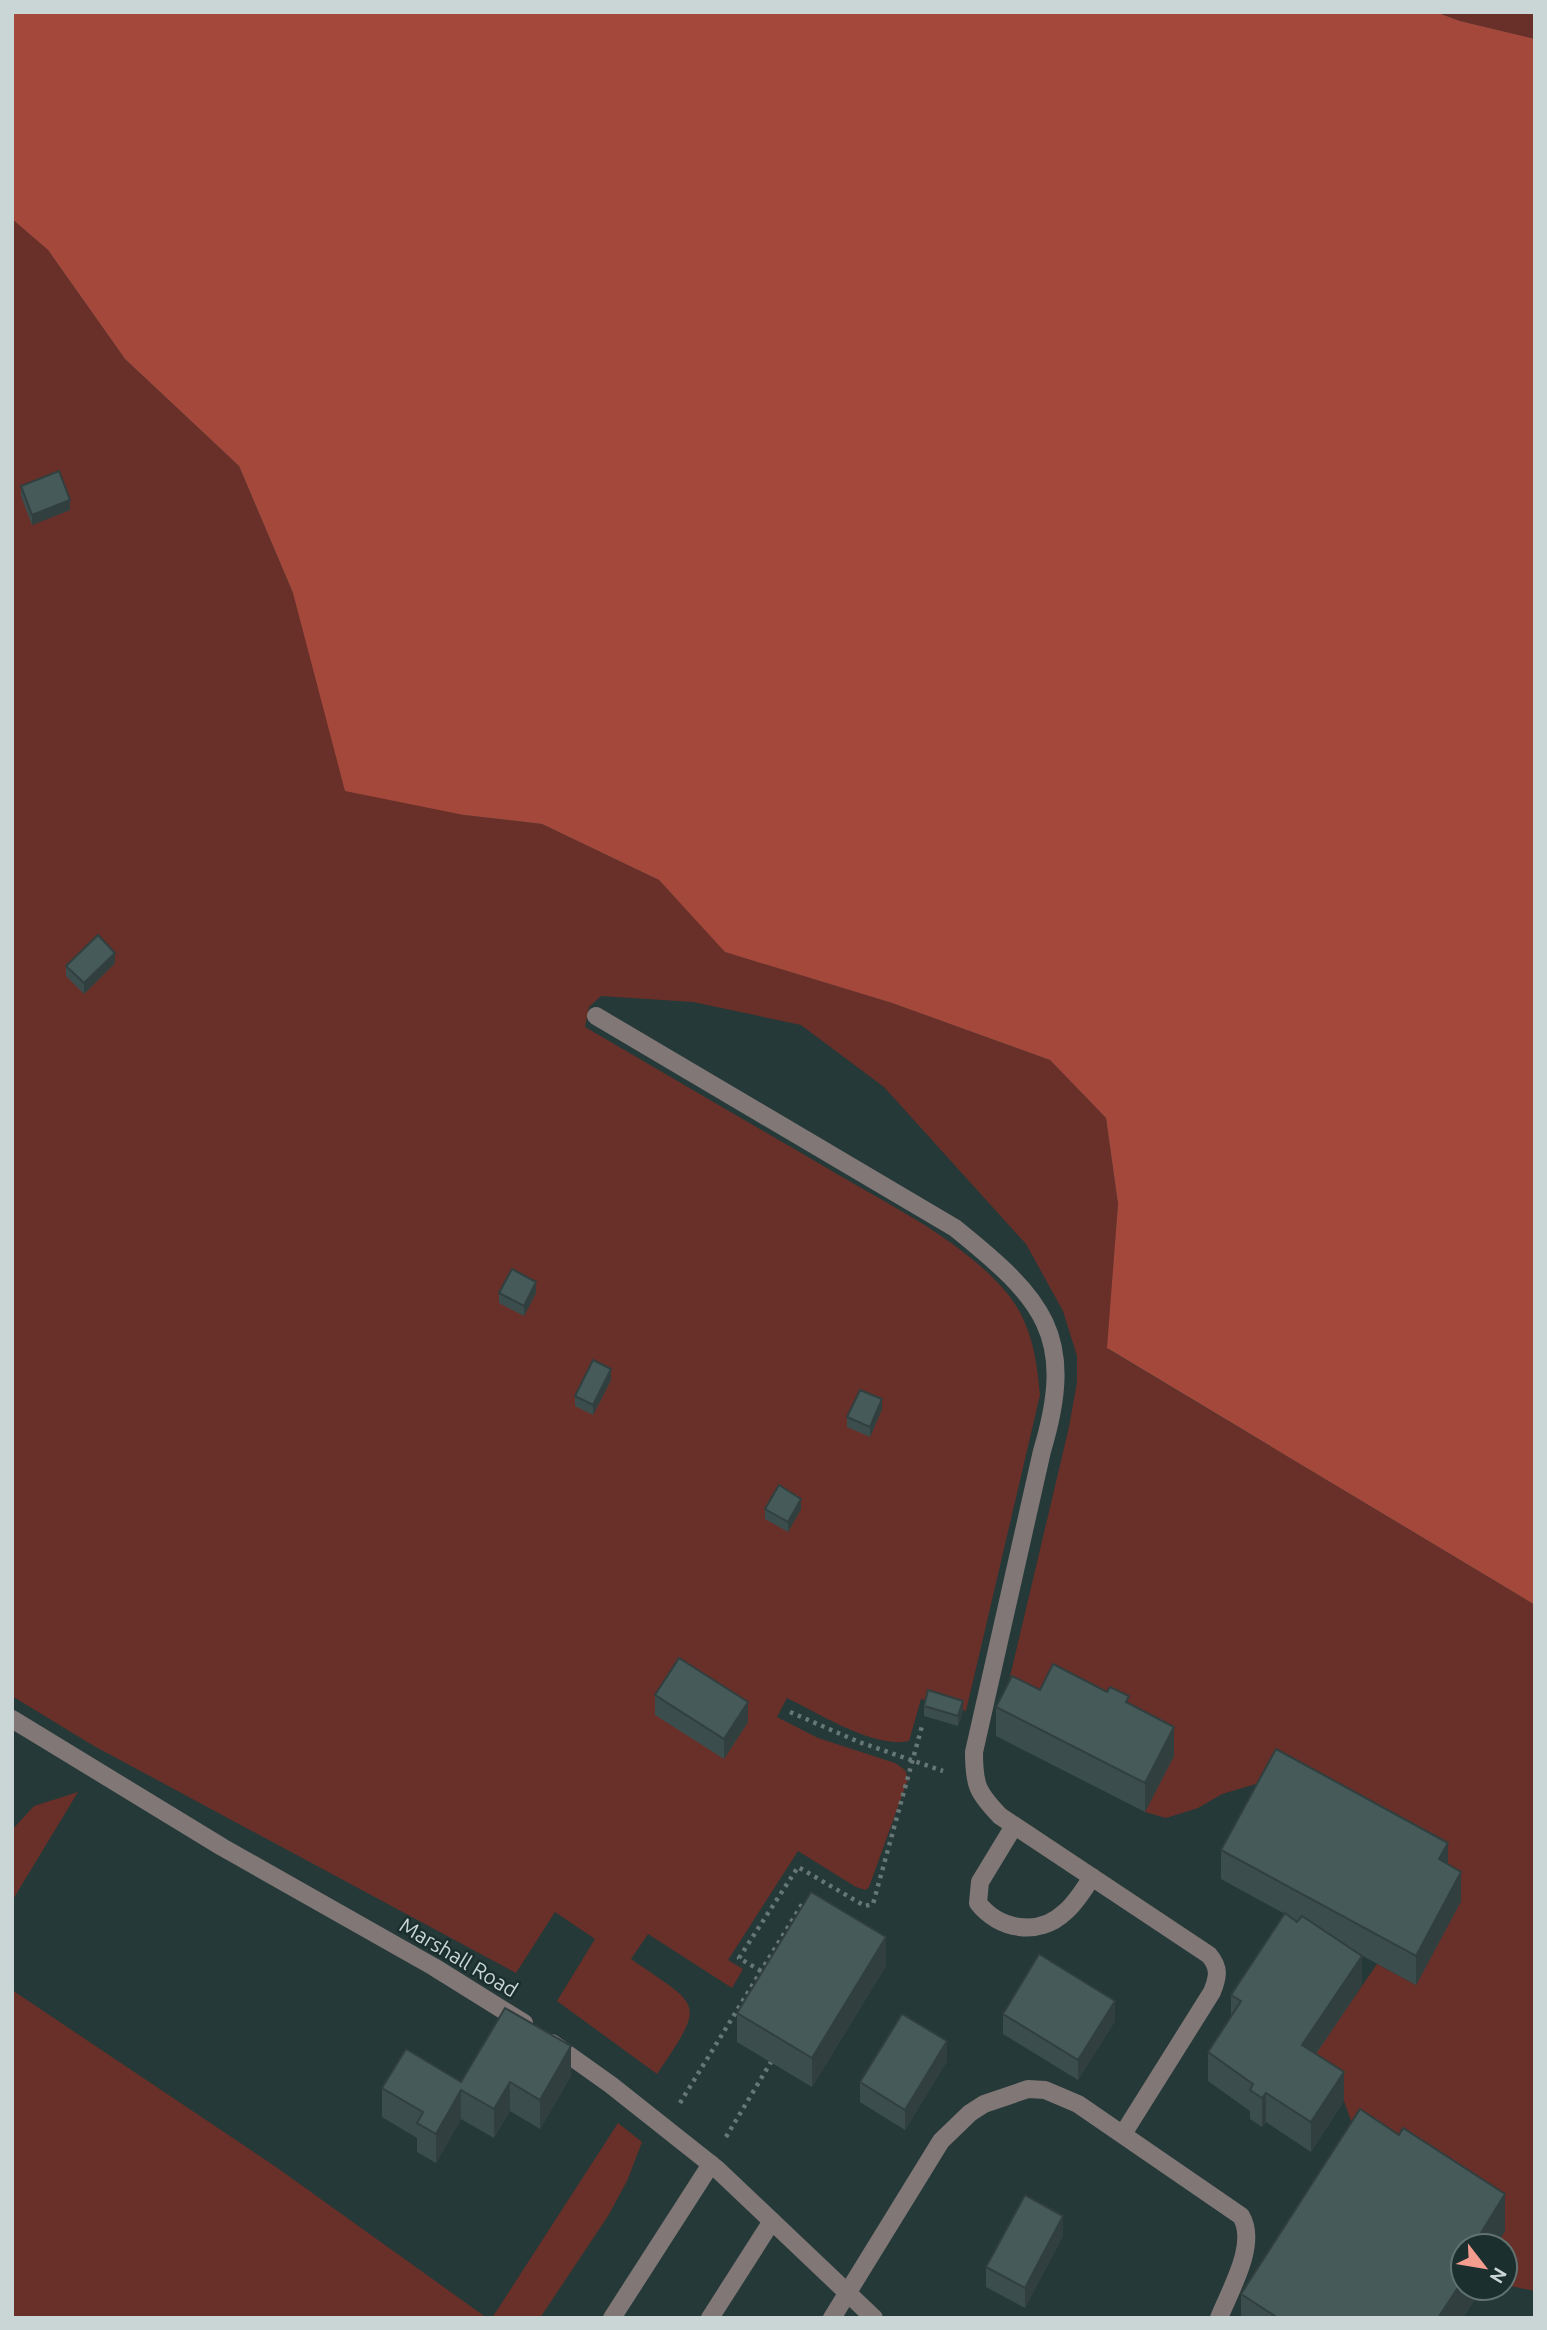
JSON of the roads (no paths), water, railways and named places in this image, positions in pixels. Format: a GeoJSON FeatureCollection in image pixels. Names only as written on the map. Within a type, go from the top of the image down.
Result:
{"type":"FeatureCollection","features":[{"type":"Feature","properties":{"kind":"street"},"geometry":{"type":"LineString","coordinates":[[596,1016],[954,1228],[991,1258],[1030,1298],[1048,1328],[1057,1362],[1055,1407],[1042,1451],[974,1752],[974,1779],[981,1797],[1014,1826],[1209,1955],[1216,1963],[1218,1977],[1201,2012],[1123,2134]]}},
{"type":"Feature","properties":{"kind":"street","name":"Marshall Road"},"geometry":{"type":"LineString","coordinates":[[15,1726],[434,1967],[527,2025],[665,2127],[710,2164],[874,2318]]}},
{"type":"Feature","properties":{"kind":"street"},"geometry":{"type":"LineString","coordinates":[[1014,1826],[980,1882],[978,1903],[988,1916],[1005,1926],[1023,1927],[1054,1922],[1066,1912],[1092,1877]]}},
{"type":"Feature","properties":{"kind":"street"},"geometry":{"type":"LineString","coordinates":[[832,2318],[941,2141],[970,2113],[985,2104],[1028,2090],[1045,2091],[1078,2105],[1232,2207],[1248,2227],[1247,2242],[1219,2318]]}},
{"type":"Feature","properties":{"kind":"street"},"geometry":{"type":"LineString","coordinates":[[612,2318],[710,2164]]}},
{"type":"Feature","properties":{"kind":"street"},"geometry":{"type":"LineString","coordinates":[[710,2318],[772,2221]]}}]}
